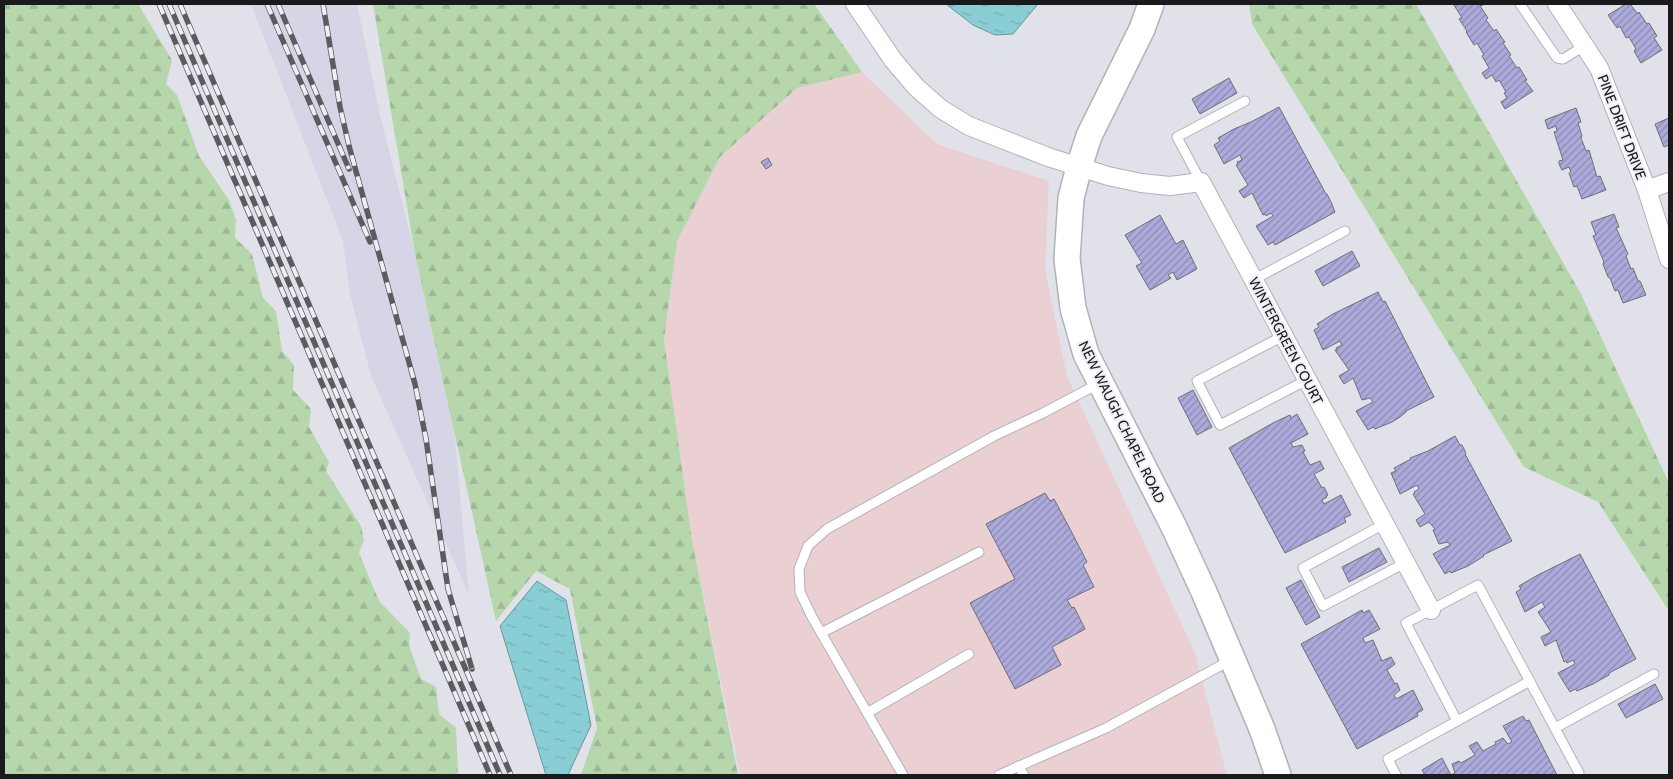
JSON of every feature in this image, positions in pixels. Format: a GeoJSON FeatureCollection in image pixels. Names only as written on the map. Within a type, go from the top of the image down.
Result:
{"type":"FeatureCollection","features":[{"type":"Feature","properties":{"kind":"street"},"geometry":{"type":"LineString","coordinates":[[855,4],[893,60],[916,87],[941,109],[969,126],[1108,176],[1141,183],[1170,186],[1201,182]]}},
{"type":"Feature","properties":{"kind":"street","name":"NEW WAUGH CHAPEL ROAD"},"geometry":{"type":"LineString","coordinates":[[1151,4],[1142,29],[1089,136],[1070,198],[1067,259],[1073,308],[1086,354],[1174,527],[1233,659],[1278,775]]}},
{"type":"Feature","properties":{"kind":"street","name":"PINE DRIFT DRIVE"},"geometry":{"type":"LineString","coordinates":[[1557,4],[1598,68],[1646,190],[1669,259]]}},
{"type":"Feature","properties":{"kind":"street","name":"WINTERGREEN COURT"},"geometry":{"type":"LineString","coordinates":[[1201,182],[1431,610]]}},
{"type":"Feature","properties":{"kind":"street"},"geometry":{"type":"LineString","coordinates":[[1646,190],[1669,182]]}},
{"type":"Feature","properties":{"kind":"lane"},"geometry":{"type":"LineString","coordinates":[[1520,4],[1557,58],[1563,59],[1584,46]]}},
{"type":"Feature","properties":{"kind":"lane"},"geometry":{"type":"LineString","coordinates":[[1201,182],[1177,137],[1244,101]]}},
{"type":"Feature","properties":{"kind":"lane"},"geometry":{"type":"LineString","coordinates":[[1253,280],[1344,231]]}},
{"type":"Feature","properties":{"kind":"lane"},"geometry":{"type":"LineString","coordinates":[[1283,336],[1197,381],[1220,425],[1307,380]]}},
{"type":"Feature","properties":{"kind":"lane"},"geometry":{"type":"LineString","coordinates":[[903,775],[821,633],[800,592],[798,569],[808,546],[826,529],[994,436],[1100,383]]}},
{"type":"Feature","properties":{"kind":"lane"},"geometry":{"type":"LineString","coordinates":[[1384,524],[1303,568],[1323,606],[1405,563]]}},
{"type":"Feature","properties":{"kind":"lane"},"geometry":{"type":"LineString","coordinates":[[821,633],[979,552]]}},
{"type":"Feature","properties":{"kind":"lane"},"geometry":{"type":"LineString","coordinates":[[1457,721],[1406,623],[1478,585],[1580,774]]}},
{"type":"Feature","properties":{"kind":"lane"},"geometry":{"type":"LineString","coordinates":[[867,713],[969,654]]}},
{"type":"Feature","properties":{"kind":"lane"},"geometry":{"type":"LineString","coordinates":[[999,775],[1106,728],[1233,659]]}},
{"type":"Feature","properties":{"kind":"lane"},"geometry":{"type":"LineString","coordinates":[[1555,728],[1654,674]]}},
{"type":"Feature","properties":{"kind":"lane"},"geometry":{"type":"LineString","coordinates":[[1396,775],[1388,759],[1530,682]]}},
{"type":"Feature","properties":{"kind":"lane"},"geometry":{"type":"LineString","coordinates":[[1018,766],[1024,775]]}},
{"type":"Feature","properties":{"kind":"shaded area"},"geometry":{"type":"Polygon","coordinates":[[[251,4],[357,4],[380,115],[415,254],[454,428],[469,595],[371,376],[350,294],[343,241],[251,4]]]}},
{"type":"Feature","properties":{"kind":"shaded area"},"geometry":{"type":"Polygon","coordinates":[[[862,72],[937,144],[1049,181],[1045,270],[1067,376],[1195,653],[1227,775],[740,775],[692,540],[664,340],[677,241],[720,157],[797,88],[862,72]]]}},
{"type":"Feature","properties":{"kind":"green space"},"geometry":{"type":"Polygon","coordinates":[[[4,4],[138,4],[172,60],[166,84],[177,95],[199,156],[229,200],[236,220],[235,238],[252,254],[263,298],[276,311],[282,351],[294,365],[293,390],[311,409],[309,427],[329,462],[326,471],[361,526],[364,540],[359,553],[379,601],[410,633],[409,645],[421,679],[436,687],[439,714],[456,728],[458,775],[4,775],[4,4]]]}},
{"type":"Feature","properties":{"kind":"green space"},"geometry":{"type":"Polygon","coordinates":[[[373,4],[814,4],[862,72],[797,88],[720,157],[677,241],[664,340],[692,540],[738,775],[581,775],[597,728],[570,589],[536,571],[496,621],[415,254],[373,4]]]}},
{"type":"Feature","properties":{"kind":"green space"},"geometry":{"type":"Polygon","coordinates":[[[1249,4],[1416,4],[1581,294],[1669,483],[1669,611],[1598,502],[1524,467],[1252,24],[1249,4]]]}},
{"type":"Feature","properties":{"kind":"water"},"geometry":{"type":"Polygon","coordinates":[[[946,4],[1038,4],[1013,34],[995,35],[973,25],[946,4]]]}},
{"type":"Feature","properties":{"kind":"water"},"geometry":{"type":"Polygon","coordinates":[[[537,581],[566,600],[591,725],[568,775],[546,775],[500,626],[537,581]]]}},
{"type":"Feature","properties":{"kind":"building"},"geometry":{"type":"Polygon","coordinates":[[[1626,4],[1630,4],[1638,14],[1639,12],[1647,24],[1649,23],[1657,36],[1654,38],[1662,50],[1641,63],[1629,37],[1626,38],[1620,26],[1617,28],[1608,15],[1626,4]]]}},
{"type":"Feature","properties":{"kind":"building"},"geometry":{"type":"Polygon","coordinates":[[[1454,5],[1483,5],[1480,6],[1488,18],[1486,20],[1494,31],[1496,29],[1505,42],[1503,43],[1511,55],[1509,56],[1517,68],[1519,67],[1527,80],[1525,81],[1533,91],[1505,109],[1501,102],[1507,98],[1504,93],[1506,92],[1499,80],[1496,82],[1492,75],[1486,79],[1482,73],[1489,68],[1477,43],[1474,45],[1459,19],[1462,18],[1454,5]]]}},
{"type":"Feature","properties":{"kind":"building"},"geometry":{"type":"Polygon","coordinates":[[[1229,78],[1237,93],[1200,114],[1192,99],[1229,78]]]}},
{"type":"Feature","properties":{"kind":"building"},"geometry":{"type":"Polygon","coordinates":[[[1279,107],[1335,212],[1275,245],[1273,242],[1268,245],[1256,226],[1273,216],[1271,213],[1266,216],[1265,214],[1263,215],[1252,193],[1244,198],[1239,191],[1248,185],[1236,165],[1238,164],[1237,162],[1242,160],[1240,155],[1224,164],[1214,145],[1220,141],[1218,138],[1279,107]]]}},
{"type":"Feature","properties":{"kind":"building"},"geometry":{"type":"Polygon","coordinates":[[[1576,108],[1581,122],[1578,123],[1581,138],[1586,151],[1589,150],[1597,177],[1600,176],[1606,190],[1582,199],[1577,186],[1574,187],[1569,167],[1562,170],[1559,164],[1559,161],[1563,160],[1554,132],[1557,131],[1556,126],[1548,129],[1545,120],[1576,108]]]}},
{"type":"Feature","properties":{"kind":"building"},"geometry":{"type":"Polygon","coordinates":[[[1669,118],[1669,145],[1664,147],[1655,124],[1669,118]]]}},
{"type":"Feature","properties":{"kind":"building"},"geometry":{"type":"Polygon","coordinates":[[[768,158],[772,165],[766,169],[761,162],[768,158]]]}},
{"type":"Feature","properties":{"kind":"building"},"geometry":{"type":"Polygon","coordinates":[[[1614,214],[1619,227],[1616,228],[1628,254],[1626,256],[1631,269],[1633,268],[1646,295],[1623,303],[1618,290],[1615,291],[1608,277],[1593,236],[1596,235],[1591,222],[1614,214]]]}},
{"type":"Feature","properties":{"kind":"building"},"geometry":{"type":"Polygon","coordinates":[[[1160,215],[1176,244],[1183,240],[1197,269],[1177,280],[1173,272],[1168,275],[1171,278],[1150,290],[1136,266],[1142,263],[1125,235],[1160,215]]]}},
{"type":"Feature","properties":{"kind":"building"},"geometry":{"type":"Polygon","coordinates":[[[1352,251],[1360,266],[1323,286],[1315,271],[1352,251]]]}},
{"type":"Feature","properties":{"kind":"building"},"geometry":{"type":"Polygon","coordinates":[[[1378,292],[1383,302],[1385,301],[1434,397],[1406,411],[1392,422],[1368,430],[1356,411],[1373,402],[1370,398],[1362,400],[1353,378],[1344,384],[1339,376],[1349,370],[1335,350],[1342,345],[1340,341],[1323,350],[1314,330],[1319,327],[1317,324],[1333,314],[1378,292]]]}},
{"type":"Feature","properties":{"kind":"building"},"geometry":{"type":"Polygon","coordinates":[[[1193,390],[1212,427],[1197,435],[1178,398],[1193,390]]]}},
{"type":"Feature","properties":{"kind":"building"},"geometry":{"type":"Polygon","coordinates":[[[1297,414],[1308,434],[1291,443],[1293,447],[1302,445],[1305,451],[1303,452],[1310,465],[1320,461],[1324,469],[1314,474],[1328,495],[1322,500],[1324,504],[1341,495],[1351,515],[1344,518],[1346,522],[1285,553],[1229,448],[1273,423],[1290,415],[1291,418],[1297,414]]]}},
{"type":"Feature","properties":{"kind":"building"},"geometry":{"type":"Polygon","coordinates":[[[1455,436],[1460,445],[1462,445],[1512,541],[1483,555],[1468,566],[1445,574],[1433,554],[1450,545],[1448,542],[1439,544],[1433,530],[1435,529],[1429,522],[1420,527],[1416,520],[1425,514],[1413,494],[1419,489],[1417,485],[1400,494],[1391,473],[1396,471],[1394,468],[1410,458],[1428,451],[1455,436]]]}},
{"type":"Feature","properties":{"kind":"building"},"geometry":{"type":"Polygon","coordinates":[[[1045,493],[1050,501],[1054,499],[1070,529],[1087,562],[1083,565],[1094,587],[1067,600],[1072,608],[1074,607],[1085,629],[1052,647],[1061,665],[1015,689],[970,603],[1015,579],[986,524],[1045,493]]]}},
{"type":"Feature","properties":{"kind":"building"},"geometry":{"type":"Polygon","coordinates":[[[1379,548],[1387,562],[1349,582],[1342,567],[1379,548]]]}},
{"type":"Feature","properties":{"kind":"building"},"geometry":{"type":"Polygon","coordinates":[[[1580,554],[1636,659],[1593,684],[1570,692],[1558,673],[1575,664],[1573,660],[1567,663],[1566,661],[1564,662],[1556,640],[1545,646],[1541,637],[1551,632],[1538,612],[1545,607],[1542,602],[1525,612],[1516,592],[1521,589],[1519,586],[1580,554]]]}},
{"type":"Feature","properties":{"kind":"building"},"geometry":{"type":"Polygon","coordinates":[[[1301,580],[1320,617],[1306,625],[1286,588],[1301,580]]]}},
{"type":"Feature","properties":{"kind":"building"},"geometry":{"type":"Polygon","coordinates":[[[1362,610],[1363,613],[1369,610],[1380,629],[1363,638],[1365,643],[1373,640],[1382,661],[1391,657],[1395,664],[1387,670],[1400,690],[1394,695],[1396,699],[1413,690],[1423,710],[1417,713],[1418,716],[1357,749],[1301,644],[1362,610]]]}},
{"type":"Feature","properties":{"kind":"building"},"geometry":{"type":"Polygon","coordinates":[[[1655,684],[1663,699],[1626,718],[1618,704],[1655,684]]]}},
{"type":"Feature","properties":{"kind":"building"},"geometry":{"type":"Polygon","coordinates":[[[1523,716],[1526,721],[1529,720],[1557,775],[1451,775],[1455,773],[1452,764],[1459,761],[1461,763],[1475,755],[1469,746],[1477,742],[1483,751],[1503,738],[1508,744],[1512,742],[1503,726],[1523,716]]]}},
{"type":"Feature","properties":{"kind":"building"},"geometry":{"type":"Polygon","coordinates":[[[1442,758],[1451,775],[1425,775],[1422,770],[1442,758]]]}},
{"type":"Feature","properties":{"kind":"railway"},"geometry":{"type":"LineString","coordinates":[[159,4],[490,775]]}},
{"type":"Feature","properties":{"kind":"railway"},"geometry":{"type":"LineString","coordinates":[[169,4],[500,775]]}},
{"type":"Feature","properties":{"kind":"railway"},"geometry":{"type":"LineString","coordinates":[[180,4],[511,775]]}},
{"type":"Feature","properties":{"kind":"railway"},"geometry":{"type":"LineString","coordinates":[[267,4],[370,242]]}},
{"type":"Feature","properties":{"kind":"railway"},"geometry":{"type":"LineString","coordinates":[[278,4],[349,169]]}},
{"type":"Feature","properties":{"kind":"railway"},"geometry":{"type":"LineString","coordinates":[[323,4],[340,107],[349,146],[415,384],[426,439],[448,589],[472,669]]}}]}
